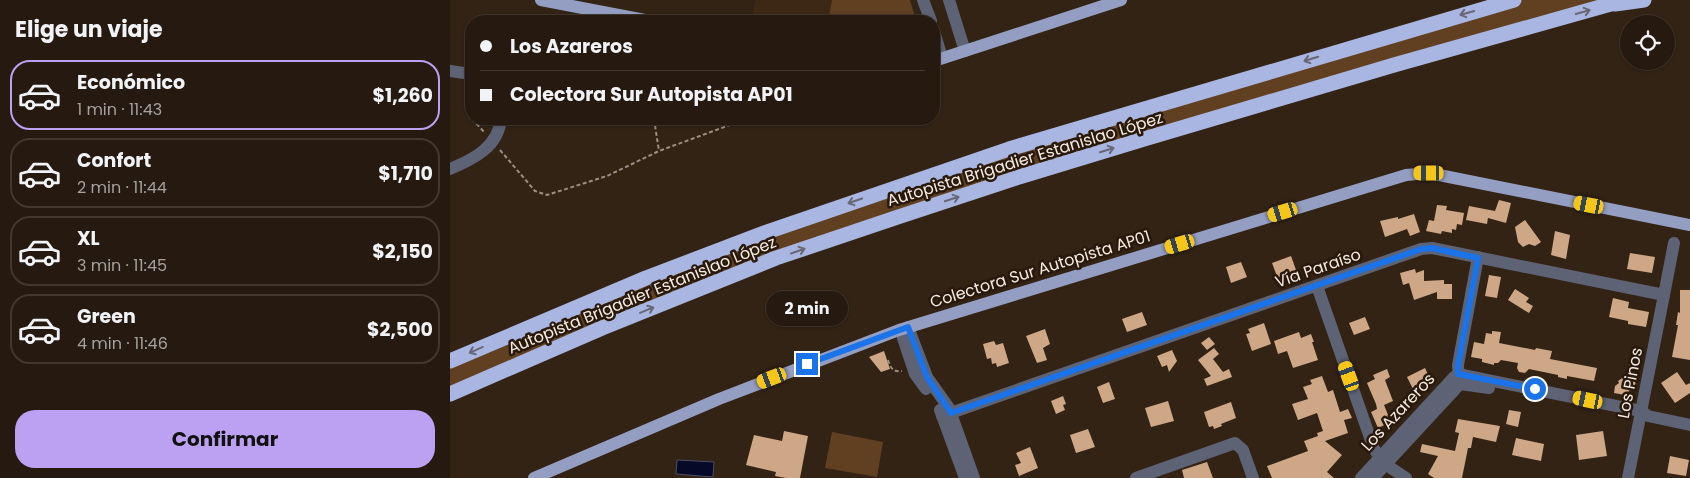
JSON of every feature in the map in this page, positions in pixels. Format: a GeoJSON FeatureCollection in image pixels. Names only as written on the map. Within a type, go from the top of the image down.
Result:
{"type":"FeatureCollection","features":[{"type":"Feature","properties":{"kind":"highway","name":"Autopista Brigadier Estanislao López"},"geometry":{"type":"LineString","coordinates":[[450,361],[646,278],[764,233],[1000,152],[1514,0]]}},
{"type":"Feature","properties":{"kind":"highway","name":"Autopista Brigadier Estanislao López"},"geometry":{"type":"LineString","coordinates":[[450,394],[602,328],[776,258],[1019,177],[1385,68],[1625,0]]}},
{"type":"Feature","properties":{"kind":"highway"},"geometry":{"type":"LineString","coordinates":[[1606,5],[1644,0]]}},
{"type":"Feature","properties":{"kind":"highway"},"geometry":{"type":"LineString","coordinates":[[450,404],[538,365],[602,328]]}},
{"type":"Feature","properties":{"kind":"main road"},"geometry":{"type":"LineString","coordinates":[[541,0],[619,15]]}},
{"type":"Feature","properties":{"kind":"main road"},"geometry":{"type":"LineString","coordinates":[[940,58],[1120,0]]}},
{"type":"Feature","properties":{"kind":"main road","name":"Colectora Sur Autopista AP01"},"geometry":{"type":"LineString","coordinates":[[534,478],[719,399],[903,328],[1335,196],[1418,173],[1429,173],[1690,225]]}},
{"type":"Feature","properties":{"kind":"street"},"geometry":{"type":"LineString","coordinates":[[923,0],[928,15]]}},
{"type":"Feature","properties":{"kind":"street"},"geometry":{"type":"LineString","coordinates":[[949,0],[965,50]]}},
{"type":"Feature","properties":{"kind":"street"},"geometry":{"type":"LineString","coordinates":[[450,71],[465,73]]}},
{"type":"Feature","properties":{"kind":"street"},"geometry":{"type":"LineString","coordinates":[[450,169],[481,153],[493,142],[500,125]]}},
{"type":"Feature","properties":{"kind":"street"},"geometry":{"type":"LineString","coordinates":[[1664,295],[1674,243]]}},
{"type":"Feature","properties":{"kind":"street","name":"Vía Paraíso"},"geometry":{"type":"LineString","coordinates":[[947,415],[1421,249],[1432,248],[1664,295]]}},
{"type":"Feature","properties":{"kind":"street"},"geometry":{"type":"LineString","coordinates":[[1459,379],[1458,365],[1478,258]]}},
{"type":"Feature","properties":{"kind":"street"},"geometry":{"type":"LineString","coordinates":[[1317,286],[1374,449],[1382,460],[1406,478]]}},
{"type":"Feature","properties":{"kind":"street","name":"Los Pinos"},"geometry":{"type":"LineString","coordinates":[[1628,478],[1643,415],[1664,295]]}},
{"type":"Feature","properties":{"kind":"street"},"geometry":{"type":"LineString","coordinates":[[903,328],[915,374],[947,415],[965,478]]}},
{"type":"Feature","properties":{"kind":"street"},"geometry":{"type":"LineString","coordinates":[[903,328],[947,415],[974,478]]}},
{"type":"Feature","properties":{"kind":"street","name":"Los Azareros"},"geometry":{"type":"LineString","coordinates":[[1361,478],[1382,460],[1459,379],[1690,425]]}},
{"type":"Feature","properties":{"kind":"street"},"geometry":{"type":"LineString","coordinates":[[1136,478],[1235,443],[1243,450],[1252,478]]}},
{"type":"Feature","properties":{"kind":"street","name":"Los Azareros"},"geometry":{"type":"LineString","coordinates":[[1373,478],[1382,460]]}},
{"type":"Feature","properties":{"kind":"path"},"geometry":{"type":"LineString","coordinates":[[478,125],[535,191],[547,195],[607,176],[659,151],[730,125]]}},
{"type":"Feature","properties":{"kind":"path"},"geometry":{"type":"LineString","coordinates":[[655,125],[659,151]]}},
{"type":"Feature","properties":{"kind":"path"},"geometry":{"type":"LineString","coordinates":[[888,360],[895,371],[912,367]]}},
{"type":"Feature","properties":{"kind":"shaded area"},"geometry":{"type":"Polygon","coordinates":[[[756,0],[832,0],[829,15],[752,15],[756,0]]]}},
{"type":"Feature","properties":{"kind":"shaded area"},"geometry":{"type":"Polygon","coordinates":[[[832,0],[910,0],[914,15],[829,15],[832,0]]]}},
{"type":"Feature","properties":{"kind":"shaded area"},"geometry":{"type":"Polygon","coordinates":[[[1514,0],[1625,0],[898,217],[450,394],[450,361],[764,233],[1514,0]]]}},
{"type":"Feature","properties":{"kind":"shaded area"},"geometry":{"type":"Polygon","coordinates":[[[832,432],[883,442],[877,477],[825,468],[832,432]]]}},
{"type":"Feature","properties":{"kind":"water"},"geometry":{"type":"Polygon","coordinates":[[[677,460],[714,462],[713,477],[676,474],[677,460]]]}},
{"type":"Feature","properties":{"kind":"building"},"geometry":{"type":"Polygon","coordinates":[[[1499,200],[1511,203],[1506,223],[1488,218],[1487,224],[1466,220],[1469,206],[1495,211],[1499,200]]]}},
{"type":"Feature","properties":{"kind":"building"},"geometry":{"type":"Polygon","coordinates":[[[1437,205],[1447,206],[1446,210],[1464,213],[1462,225],[1457,224],[1456,230],[1452,229],[1452,233],[1442,231],[1441,234],[1426,231],[1429,220],[1434,221],[1437,205]]]}},
{"type":"Feature","properties":{"kind":"building"},"geometry":{"type":"Polygon","coordinates":[[[1414,214],[1420,232],[1410,236],[1407,229],[1385,237],[1380,221],[1398,217],[1398,219],[1414,214]]]}},
{"type":"Feature","properties":{"kind":"building"},"geometry":{"type":"Polygon","coordinates":[[[1525,220],[1541,242],[1535,246],[1529,244],[1523,247],[1518,242],[1515,227],[1525,220]]]}},
{"type":"Feature","properties":{"kind":"building"},"geometry":{"type":"Polygon","coordinates":[[[1555,231],[1570,235],[1566,259],[1551,255],[1555,231]]]}},
{"type":"Feature","properties":{"kind":"building"},"geometry":{"type":"Polygon","coordinates":[[[1630,253],[1655,257],[1652,273],[1627,269],[1630,253]]]}},
{"type":"Feature","properties":{"kind":"building"},"geometry":{"type":"Polygon","coordinates":[[[1291,256],[1299,278],[1284,283],[1282,277],[1278,279],[1272,263],[1291,256]]]}},
{"type":"Feature","properties":{"kind":"building"},"geometry":{"type":"Polygon","coordinates":[[[1241,262],[1247,277],[1231,283],[1226,267],[1241,262]]]}},
{"type":"Feature","properties":{"kind":"building"},"geometry":{"type":"Polygon","coordinates":[[[1415,269],[1416,273],[1424,270],[1424,281],[1444,280],[1444,284],[1452,284],[1452,299],[1437,299],[1437,292],[1414,300],[1409,283],[1403,285],[1400,273],[1415,269]]]}},
{"type":"Feature","properties":{"kind":"building"},"geometry":{"type":"Polygon","coordinates":[[[1489,275],[1501,277],[1497,298],[1485,296],[1489,275]]]}},
{"type":"Feature","properties":{"kind":"building"},"geometry":{"type":"Polygon","coordinates":[[[1515,289],[1529,298],[1526,302],[1533,306],[1529,313],[1508,300],[1515,289]]]}},
{"type":"Feature","properties":{"kind":"building"},"geometry":{"type":"Polygon","coordinates":[[[1680,290],[1690,290],[1690,360],[1672,357],[1678,325],[1676,325],[1678,312],[1680,313],[1680,290]]]}},
{"type":"Feature","properties":{"kind":"building"},"geometry":{"type":"Polygon","coordinates":[[[1613,298],[1629,302],[1628,308],[1649,312],[1646,327],[1628,324],[1628,321],[1609,317],[1613,298]]]}},
{"type":"Feature","properties":{"kind":"building"},"geometry":{"type":"Polygon","coordinates":[[[1142,312],[1147,325],[1127,332],[1122,319],[1142,312]]]}},
{"type":"Feature","properties":{"kind":"building"},"geometry":{"type":"Polygon","coordinates":[[[1365,317],[1370,329],[1354,335],[1349,323],[1365,317]]]}},
{"type":"Feature","properties":{"kind":"building"},"geometry":{"type":"Polygon","coordinates":[[[1264,323],[1271,344],[1252,351],[1246,334],[1250,333],[1248,329],[1264,323]]]}},
{"type":"Feature","properties":{"kind":"building"},"geometry":{"type":"Polygon","coordinates":[[[1045,329],[1050,344],[1043,348],[1047,360],[1037,363],[1026,336],[1045,329]]]}},
{"type":"Feature","properties":{"kind":"building"},"geometry":{"type":"Polygon","coordinates":[[[1492,331],[1501,332],[1499,343],[1535,350],[1536,348],[1552,351],[1550,359],[1597,368],[1594,381],[1567,376],[1567,379],[1558,377],[1558,375],[1529,369],[1525,373],[1519,372],[1517,368],[1518,363],[1501,360],[1498,363],[1494,363],[1494,365],[1482,362],[1482,359],[1471,357],[1474,342],[1484,344],[1486,333],[1492,334],[1492,331]]]}},
{"type":"Feature","properties":{"kind":"building"},"geometry":{"type":"Polygon","coordinates":[[[1299,332],[1301,338],[1311,334],[1318,360],[1293,368],[1287,351],[1278,354],[1274,341],[1299,332]]]}},
{"type":"Feature","properties":{"kind":"building"},"geometry":{"type":"Polygon","coordinates":[[[1209,337],[1215,344],[1207,350],[1201,343],[1209,337]]]}},
{"type":"Feature","properties":{"kind":"building"},"geometry":{"type":"Polygon","coordinates":[[[994,341],[996,345],[1003,343],[1009,363],[997,367],[996,363],[992,364],[991,358],[987,359],[983,344],[994,341]]]}},
{"type":"Feature","properties":{"kind":"building"},"geometry":{"type":"Polygon","coordinates":[[[1214,348],[1219,354],[1213,359],[1223,372],[1229,369],[1232,377],[1207,386],[1204,379],[1211,376],[1198,360],[1214,348]]]}},
{"type":"Feature","properties":{"kind":"building"},"geometry":{"type":"Polygon","coordinates":[[[1172,350],[1177,361],[1169,372],[1167,365],[1162,367],[1157,356],[1172,350]]]}},
{"type":"Feature","properties":{"kind":"building"},"geometry":{"type":"Polygon","coordinates":[[[884,351],[890,369],[881,372],[869,357],[884,351]]]}},
{"type":"Feature","properties":{"kind":"building"},"geometry":{"type":"Polygon","coordinates":[[[1630,362],[1639,364],[1635,385],[1625,395],[1614,393],[1615,386],[1619,383],[1618,381],[1628,374],[1630,362]]]}},
{"type":"Feature","properties":{"kind":"building"},"geometry":{"type":"Polygon","coordinates":[[[1425,368],[1431,381],[1413,389],[1407,377],[1425,368]]]}},
{"type":"Feature","properties":{"kind":"building"},"geometry":{"type":"Polygon","coordinates":[[[1387,369],[1390,377],[1385,380],[1393,401],[1384,405],[1391,422],[1378,428],[1371,412],[1377,409],[1376,404],[1367,383],[1375,379],[1373,375],[1387,369]]]}},
{"type":"Feature","properties":{"kind":"building"},"geometry":{"type":"Polygon","coordinates":[[[1677,372],[1686,385],[1690,383],[1690,393],[1675,403],[1661,383],[1677,372]]]}},
{"type":"Feature","properties":{"kind":"building"},"geometry":{"type":"Polygon","coordinates":[[[1322,376],[1328,392],[1333,390],[1340,412],[1348,409],[1352,418],[1344,420],[1348,433],[1325,441],[1342,455],[1327,472],[1334,478],[1272,478],[1267,466],[1308,451],[1304,441],[1318,436],[1317,433],[1323,431],[1317,413],[1298,420],[1292,404],[1308,399],[1303,387],[1312,384],[1310,380],[1322,376]]]}},
{"type":"Feature","properties":{"kind":"building"},"geometry":{"type":"Polygon","coordinates":[[[1109,382],[1115,399],[1103,403],[1097,387],[1109,382]]]}},
{"type":"Feature","properties":{"kind":"building"},"geometry":{"type":"Polygon","coordinates":[[[1063,396],[1066,404],[1063,405],[1065,410],[1056,414],[1051,401],[1063,396]]]}},
{"type":"Feature","properties":{"kind":"building"},"geometry":{"type":"Polygon","coordinates":[[[1168,401],[1174,421],[1151,427],[1145,408],[1168,401]]]}},
{"type":"Feature","properties":{"kind":"building"},"geometry":{"type":"Polygon","coordinates":[[[1231,402],[1236,418],[1214,429],[1213,426],[1209,427],[1204,412],[1231,402]]]}},
{"type":"Feature","properties":{"kind":"building"},"geometry":{"type":"Polygon","coordinates":[[[1509,410],[1521,412],[1518,427],[1506,424],[1509,410]]]}},
{"type":"Feature","properties":{"kind":"building"},"geometry":{"type":"Polygon","coordinates":[[[1458,419],[1500,426],[1496,442],[1473,437],[1471,448],[1468,448],[1462,478],[1434,478],[1428,474],[1438,456],[1420,452],[1422,444],[1455,451],[1459,433],[1455,432],[1458,419]]]}},
{"type":"Feature","properties":{"kind":"building"},"geometry":{"type":"Polygon","coordinates":[[[1088,429],[1095,447],[1076,453],[1070,435],[1088,429]]]}},
{"type":"Feature","properties":{"kind":"building"},"geometry":{"type":"Polygon","coordinates":[[[784,431],[808,436],[800,478],[775,476],[776,472],[746,465],[754,435],[782,441],[784,431]]]}},
{"type":"Feature","properties":{"kind":"building"},"geometry":{"type":"Polygon","coordinates":[[[1603,431],[1607,456],[1579,460],[1576,435],[1603,431]]]}},
{"type":"Feature","properties":{"kind":"building"},"geometry":{"type":"Polygon","coordinates":[[[1516,438],[1544,444],[1541,461],[1512,455],[1516,438]]]}},
{"type":"Feature","properties":{"kind":"building"},"geometry":{"type":"Polygon","coordinates":[[[1030,447],[1038,468],[1019,476],[1015,465],[1021,463],[1016,453],[1030,447]]]}},
{"type":"Feature","properties":{"kind":"building"},"geometry":{"type":"Polygon","coordinates":[[[1670,456],[1689,460],[1686,476],[1667,473],[1670,456]]]}},
{"type":"Feature","properties":{"kind":"building"},"geometry":{"type":"Polygon","coordinates":[[[1207,462],[1213,478],[1184,478],[1182,470],[1207,462]]]}},
{"type":"Feature","properties":{"kind":"route"},"geometry":{"type":"LineString","coordinates":[[807,364],[908,327],[927,377],[951,413],[1421,249],[1432,248],[1478,258],[1458,365],[1458,374],[1535,389]]}}]}
